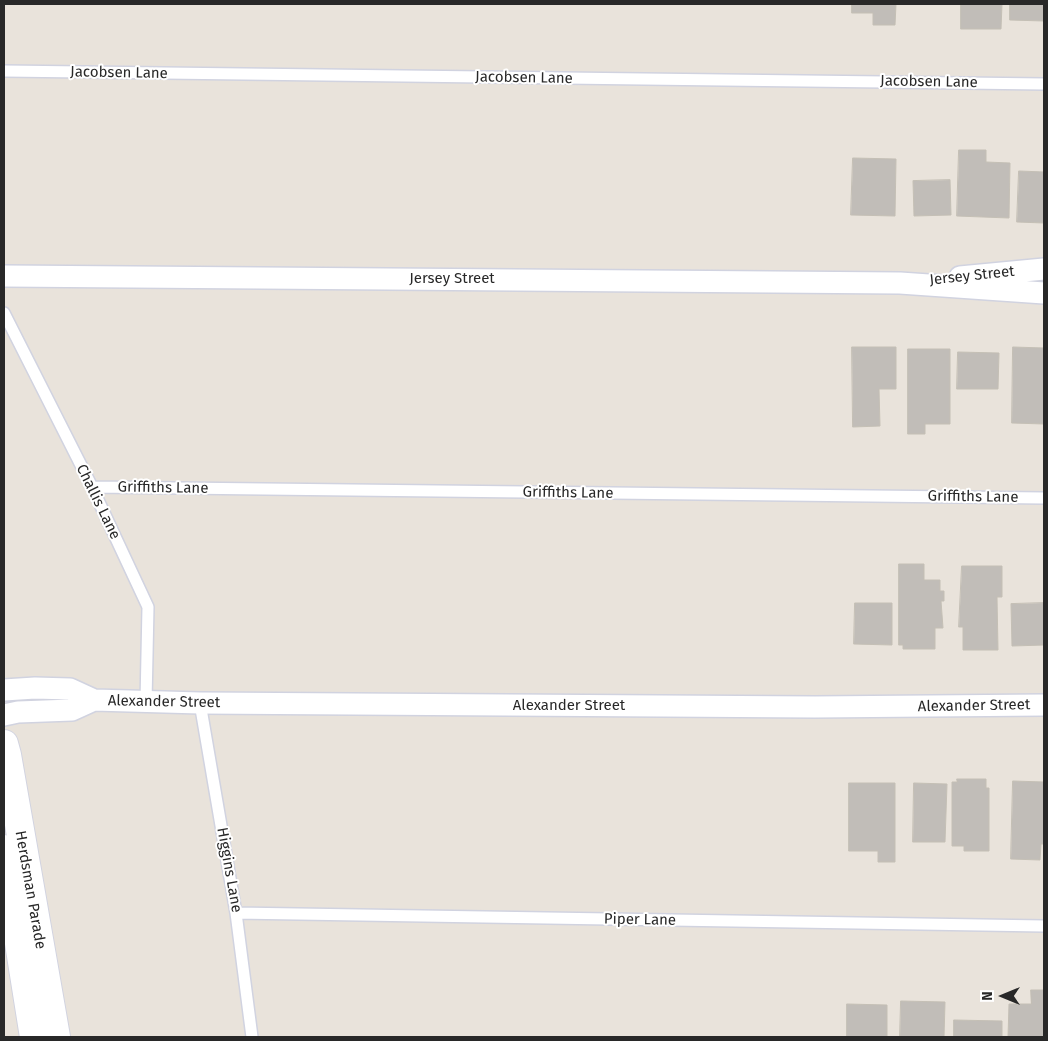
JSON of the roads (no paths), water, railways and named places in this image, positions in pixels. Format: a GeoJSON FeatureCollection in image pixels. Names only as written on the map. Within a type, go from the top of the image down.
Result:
{"type":"FeatureCollection","features":[{"type":"Feature","properties":{"kind":"main road","name":"Herdsman Parade"},"geometry":{"type":"LineString","coordinates":[[4,744],[7,755],[11,858],[34,1037]]}},
{"type":"Feature","properties":{"kind":"main road","name":"Herdsman Parade"},"geometry":{"type":"LineString","coordinates":[[11,858],[56,1037]]}},
{"type":"Feature","properties":{"kind":"street","name":"Jersey Street"},"geometry":{"type":"LineString","coordinates":[[900,283],[1044,269]]}},
{"type":"Feature","properties":{"kind":"street","name":"Jersey Street"},"geometry":{"type":"LineString","coordinates":[[4,276],[900,283],[1044,293]]}},
{"type":"Feature","properties":{"kind":"street","name":"Alexander Street"},"geometry":{"type":"LineString","coordinates":[[4,690],[35,688],[70,689],[94,700],[200,703],[805,707],[1044,705]]}},
{"type":"Feature","properties":{"kind":"street","name":"Alexander Street"},"geometry":{"type":"LineString","coordinates":[[4,715],[18,712],[72,710],[94,700]]}},
{"type":"Feature","properties":{"kind":"lane","name":"Jacobsen Lane"},"geometry":{"type":"LineString","coordinates":[[4,72],[1044,84]]}},
{"type":"Feature","properties":{"kind":"lane","name":"Challis Lane"},"geometry":{"type":"LineString","coordinates":[[4,312],[92,487],[148,607],[146,702]]}},
{"type":"Feature","properties":{"kind":"lane","name":"Griffiths Lane"},"geometry":{"type":"LineString","coordinates":[[92,487],[1044,498]]}},
{"type":"Feature","properties":{"kind":"lane","name":"Higgins Lane"},"geometry":{"type":"LineString","coordinates":[[200,703],[236,913],[252,1037]]}},
{"type":"Feature","properties":{"kind":"lane","name":"Piper Lane"},"geometry":{"type":"LineString","coordinates":[[236,913],[1044,926]]}}]}
